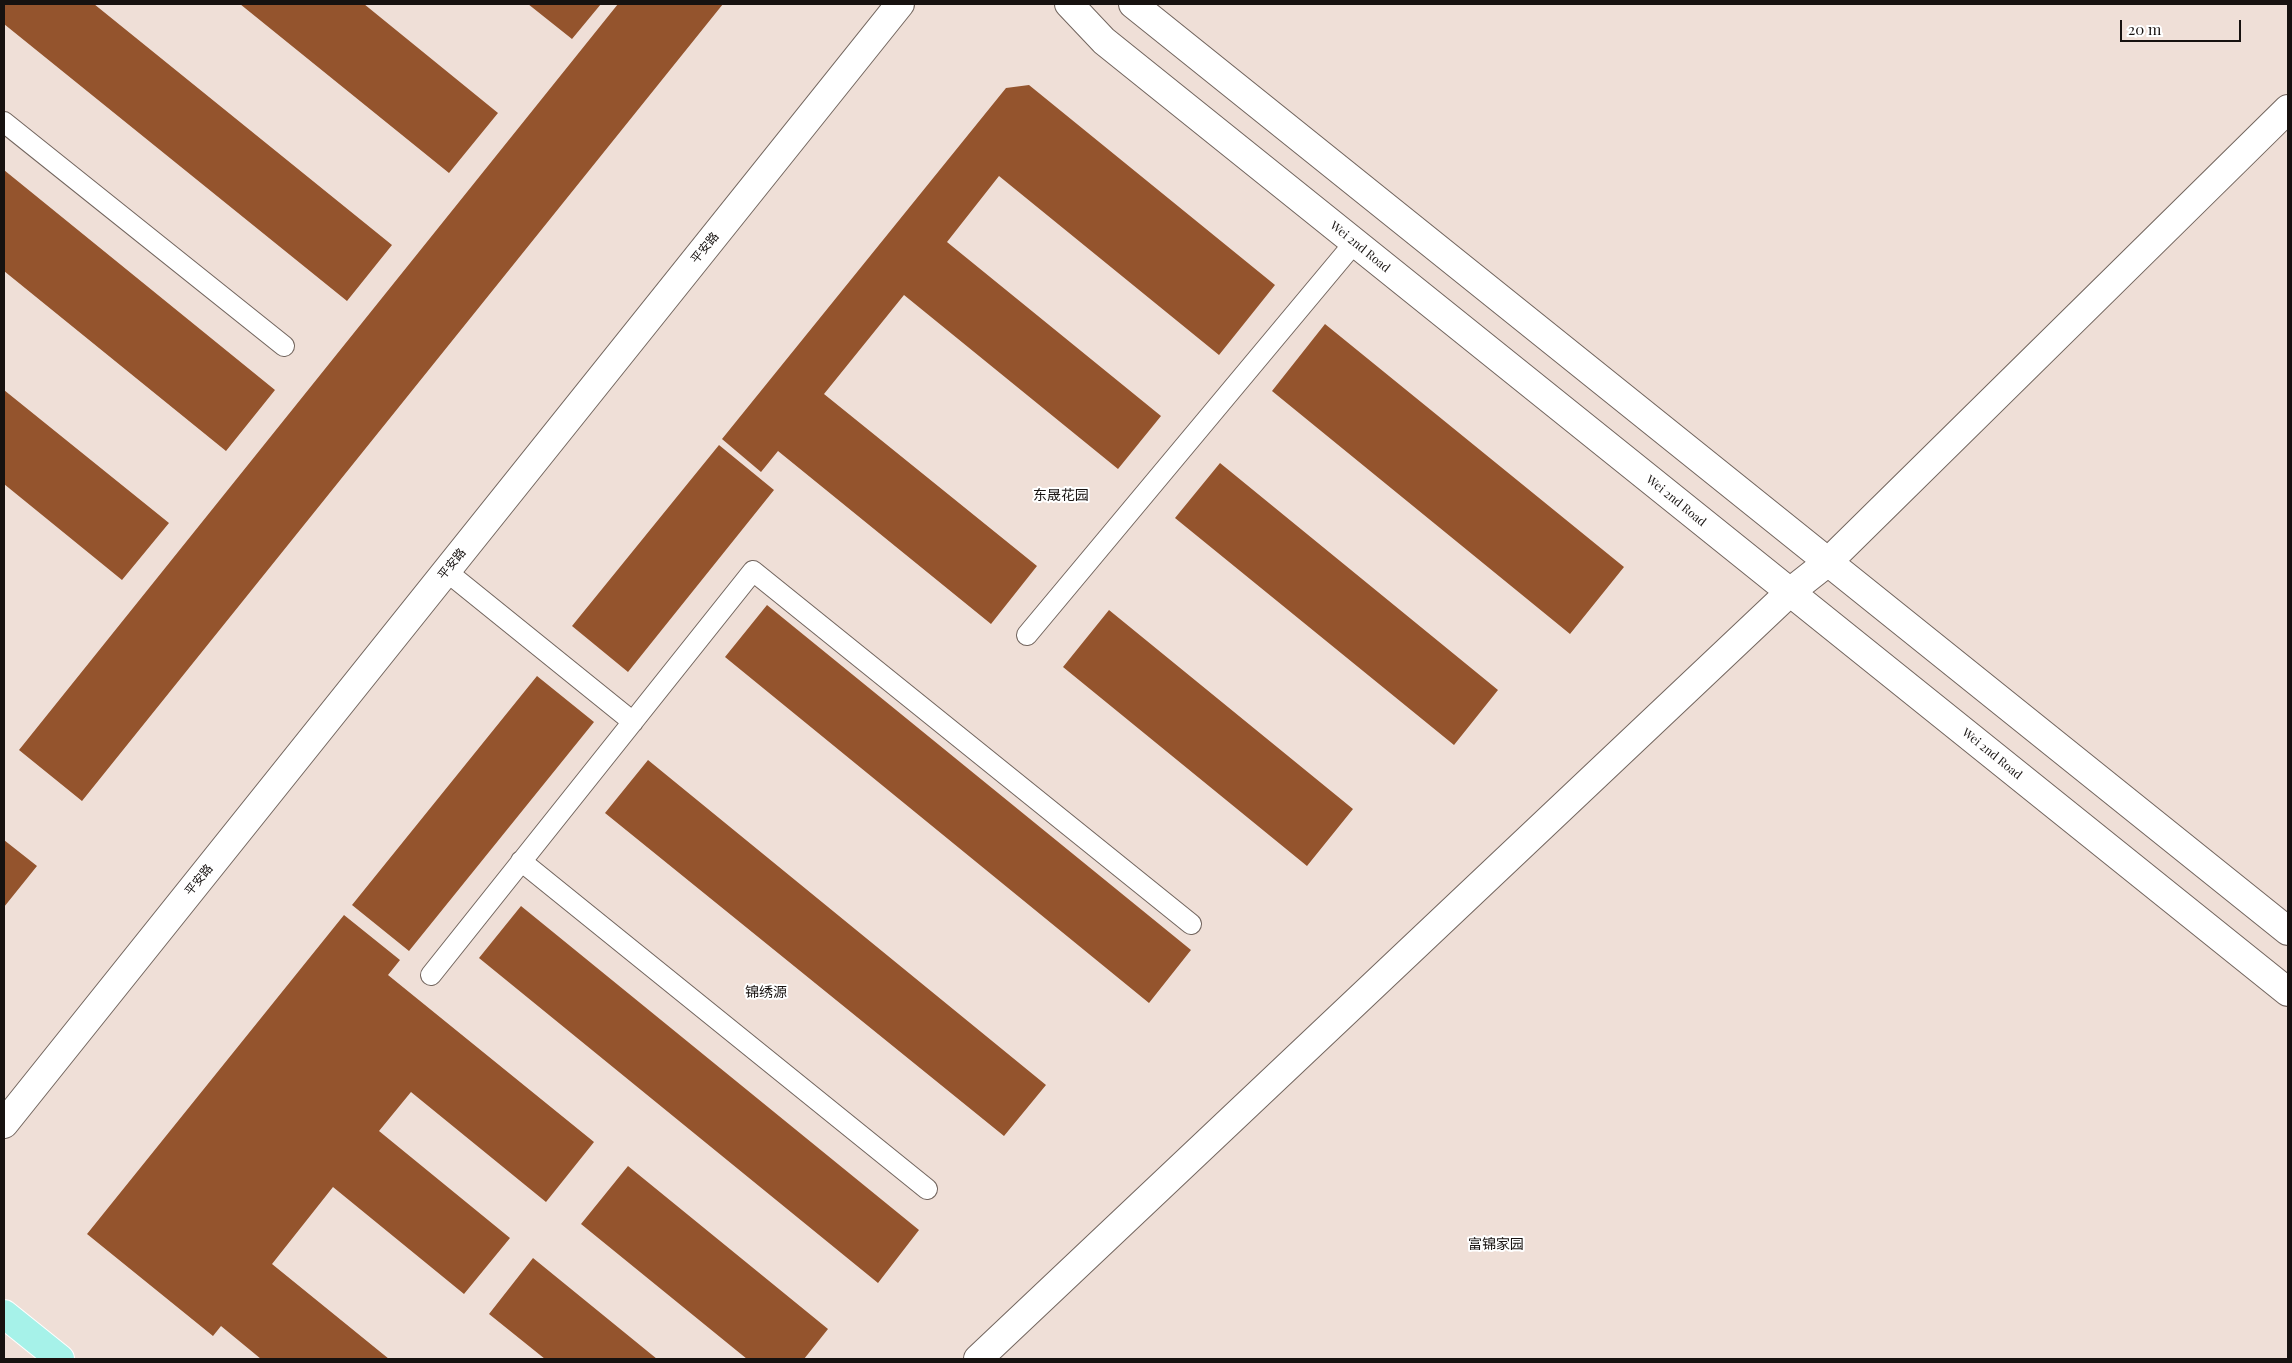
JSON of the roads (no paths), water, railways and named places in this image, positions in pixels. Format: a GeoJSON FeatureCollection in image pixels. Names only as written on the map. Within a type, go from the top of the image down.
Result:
{"type":"FeatureCollection","features":[{"type":"Feature","properties":{"kind":"main road"},"geometry":{"type":"LineString","coordinates":[[4,1314],[60,1359]]}},
{"type":"Feature","properties":{"kind":"street","name":"平安路"},"geometry":{"type":"LineString","coordinates":[[4,1124],[900,4]]}},
{"type":"Feature","properties":{"kind":"street","name":"Wei 2nd Road"},"geometry":{"type":"LineString","coordinates":[[1070,4],[1104,41],[2288,992]]}},
{"type":"Feature","properties":{"kind":"street"},"geometry":{"type":"LineString","coordinates":[[1133,4],[2288,931]]}},
{"type":"Feature","properties":{"kind":"street"},"geometry":{"type":"LineString","coordinates":[[978,1359],[1790,592],[1828,562],[2288,109]]}},
{"type":"Feature","properties":{"kind":"lane"},"geometry":{"type":"LineString","coordinates":[[4,122],[284,346]]}},
{"type":"Feature","properties":{"kind":"lane"},"geometry":{"type":"LineString","coordinates":[[1027,635],[1355,242]]}},
{"type":"Feature","properties":{"kind":"lane"},"geometry":{"type":"LineString","coordinates":[[446,571],[633,722]]}},
{"type":"Feature","properties":{"kind":"lane"},"geometry":{"type":"LineString","coordinates":[[431,974],[753,571],[1191,924]]}},
{"type":"Feature","properties":{"kind":"lane"},"geometry":{"type":"LineString","coordinates":[[521,861],[927,1189]]}},
{"type":"Feature","properties":{"kind":"district","name":"东晟花园"},"geometry":{"type":"Point","coordinates":[1061,496]}},
{"type":"Feature","properties":{"kind":"district","name":"锦绣源"},"geometry":{"type":"Point","coordinates":[766,993]}},
{"type":"Feature","properties":{"kind":"district","name":"富锦家园"},"geometry":{"type":"Point","coordinates":[1496,1245]}}]}
